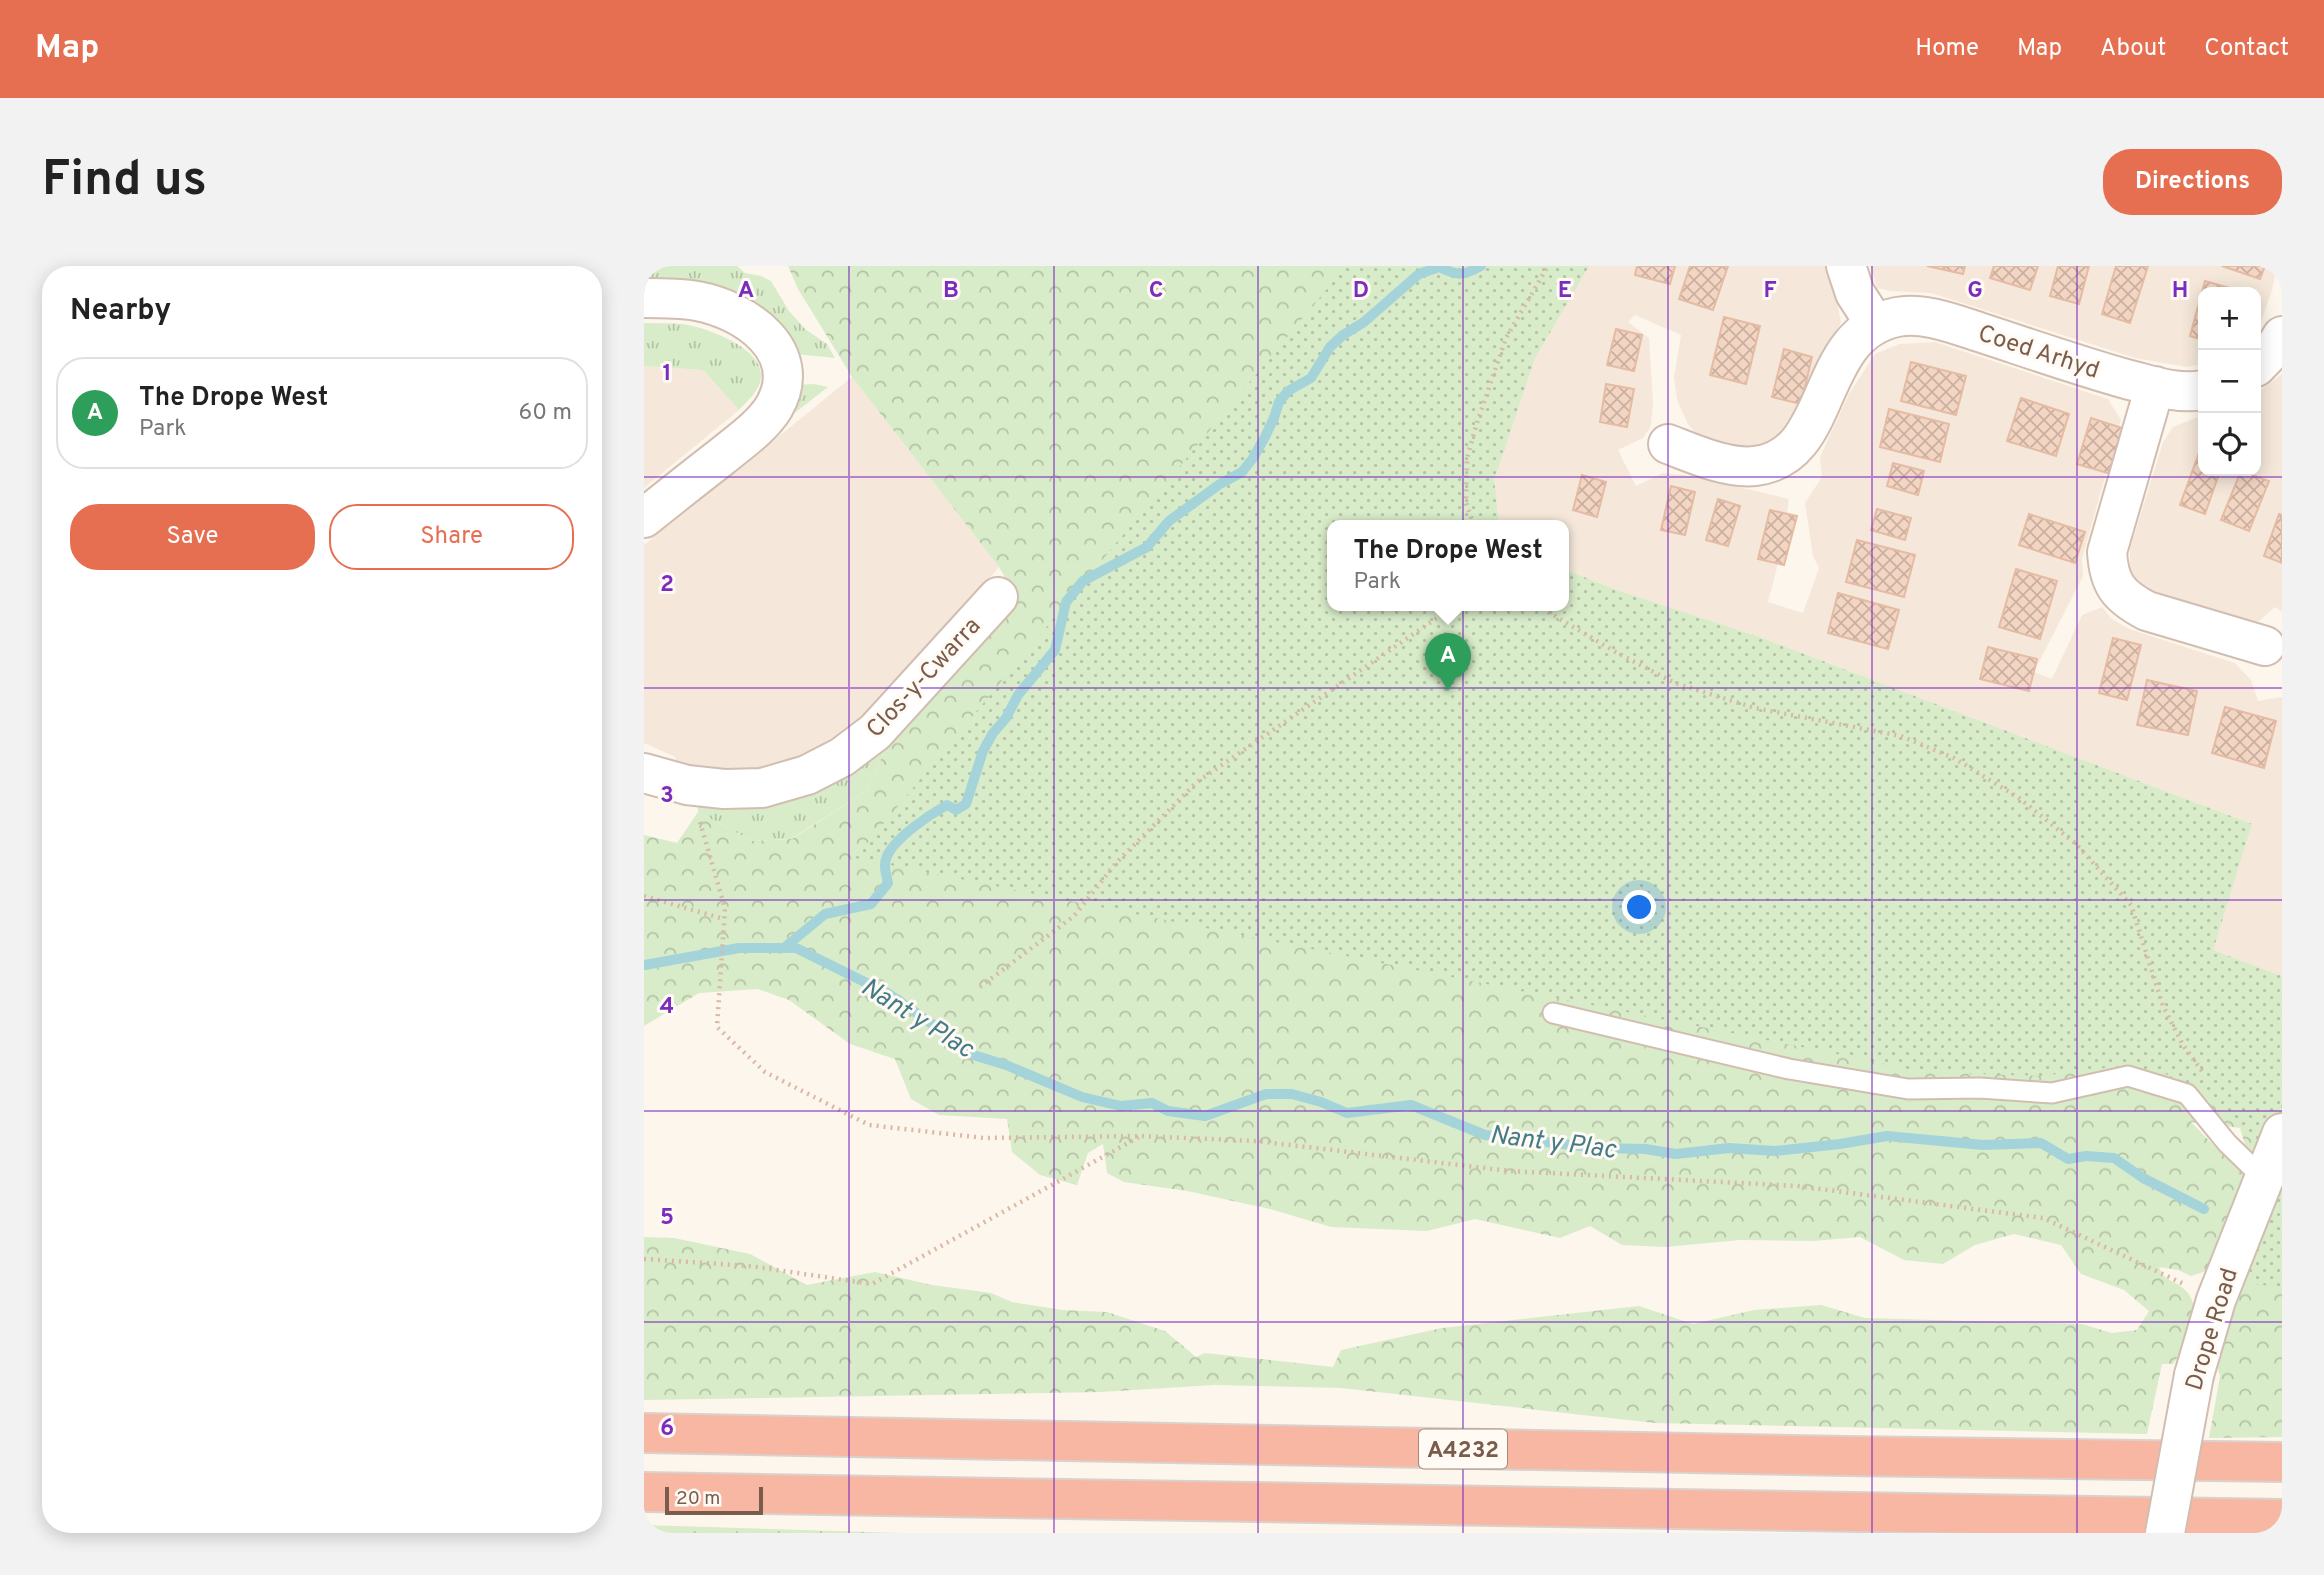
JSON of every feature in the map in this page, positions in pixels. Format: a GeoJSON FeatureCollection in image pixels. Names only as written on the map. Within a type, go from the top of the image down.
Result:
{"type":"FeatureCollection","features":[{"type":"Feature","properties":{"kind":"highway","name":"A4232"},"geometry":{"type":"LineString","coordinates":[[644,1433],[1846,1457],[2282,1462]]}},
{"type":"Feature","properties":{"kind":"highway"},"geometry":{"type":"LineString","coordinates":[[644,1492],[2282,1520]]}},
{"type":"Feature","properties":{"kind":"street"},"geometry":{"type":"LineString","coordinates":[[1668,444],[1725,463],[1754,466],[1772,462],[1793,450],[1809,428],[1843,354],[1858,336],[1875,324],[1855,293],[1846,266]]}},
{"type":"Feature","properties":{"kind":"street"},"geometry":{"type":"LineString","coordinates":[[644,298],[698,302],[724,309],[751,323],[766,337],[778,353],[783,368],[782,388],[773,408],[745,438],[644,518]]}},
{"type":"Feature","properties":{"kind":"street","name":"Coed Arhyd"},"geometry":{"type":"LineString","coordinates":[[1875,324],[1899,317],[1947,321],[2106,373],[2174,391],[2198,390]]}},
{"type":"Feature","properties":{"kind":"street"},"geometry":{"type":"LineString","coordinates":[[2261,362],[2282,336]]}},
{"type":"Feature","properties":{"kind":"street"},"geometry":{"type":"LineString","coordinates":[[2154,386],[2107,552],[2108,571],[2116,589],[2130,603],[2147,611],[2265,646]]}},
{"type":"Feature","properties":{"kind":"street","name":"Clos-y-Cwarra"},"geometry":{"type":"LineString","coordinates":[[644,773],[687,785],[724,789],[762,788],[807,775],[842,757],[875,732],[998,597]]}},
{"type":"Feature","properties":{"kind":"street","name":"Drope Road"},"geometry":{"type":"LineString","coordinates":[[2165,1533],[2194,1375],[2216,1300],[2282,1133]]}},
{"type":"Feature","properties":{"kind":"lane"},"geometry":{"type":"LineString","coordinates":[[1553,1013],[1788,1069],[1908,1089],[1980,1088],[2052,1093],[2128,1076],[2187,1094],[2227,1143],[2263,1178]]}},
{"type":"Feature","properties":{"kind":"path"},"geometry":{"type":"LineString","coordinates":[[1472,520],[1466,503],[1467,458],[1477,423],[1506,338],[1548,266]]}},
{"type":"Feature","properties":{"kind":"path"},"geometry":{"type":"LineString","coordinates":[[980,987],[1074,916],[1116,863],[1198,782],[1447,611]]}},
{"type":"Feature","properties":{"kind":"path"},"geometry":{"type":"LineString","coordinates":[[1546,611],[1675,683],[1755,708],[1901,736],[1954,758],[2019,798],[2076,844],[2131,905],[2163,1006],[2183,1045],[2204,1074]]}},
{"type":"Feature","properties":{"kind":"path"},"geometry":{"type":"LineString","coordinates":[[700,822],[725,908],[716,1027],[765,1072],[869,1125],[984,1138],[1139,1136],[1256,1141],[1510,1171],[1797,1186],[2043,1218],[2216,1300]]}},
{"type":"Feature","properties":{"kind":"path"},"geometry":{"type":"LineString","coordinates":[[644,896],[724,919]]}},
{"type":"Feature","properties":{"kind":"path"},"geometry":{"type":"LineString","coordinates":[[644,1259],[750,1266],[872,1284],[1139,1136]]}},
{"type":"Feature","properties":{"kind":"shaded area"},"geometry":{"type":"Polygon","coordinates":[[[1589,266],[1830,266],[1841,322],[1808,398],[1786,433],[1767,444],[1748,448],[1721,447],[1699,437],[1688,424],[1677,400],[1674,377],[1681,335],[1635,315],[1628,322],[1649,338],[1653,402],[1651,426],[1643,438],[1618,450],[1636,486],[1663,473],[1692,476],[1789,499],[1782,548],[1768,602],[1803,613],[1819,568],[1813,556],[1805,503],[1822,477],[1820,457],[1849,394],[1875,354],[1899,344],[1935,342],[2108,399],[2121,420],[2082,559],[2083,576],[2034,672],[2052,679],[2082,615],[2102,607],[2112,619],[2129,629],[2235,663],[2251,680],[2258,701],[2282,697],[2282,976],[2212,950],[2252,824],[1757,636],[1614,589],[1569,571],[1569,520],[1498,520],[1494,480],[1535,358],[1589,266]]]}},
{"type":"Feature","properties":{"kind":"shaded area"},"geometry":{"type":"Polygon","coordinates":[[[1870,266],[2277,266],[2261,321],[2261,287],[2198,287],[2198,365],[2186,367],[2135,358],[1931,293],[1877,288],[1870,266]]]}},
{"type":"Feature","properties":{"kind":"shaded area"},"geometry":{"type":"Polygon","coordinates":[[[644,366],[703,370],[739,410],[644,488],[644,366]]]}},
{"type":"Feature","properties":{"kind":"shaded area"},"geometry":{"type":"Polygon","coordinates":[[[2282,374],[2282,612],[2275,607],[2259,621],[2247,623],[2144,592],[2130,576],[2130,549],[2163,442],[2173,427],[2198,417],[2198,476],[2261,476],[2261,390],[2282,374]]]}},
{"type":"Feature","properties":{"kind":"shaded area"},"geometry":{"type":"Polygon","coordinates":[[[852,377],[999,567],[871,717],[826,753],[768,773],[676,768],[675,757],[644,743],[644,545],[852,377]]]}},
{"type":"Feature","properties":{"kind":"green space"},"geometry":{"type":"Polygon","coordinates":[[[644,266],[737,266],[745,273],[761,276],[771,281],[789,311],[805,329],[827,344],[835,358],[796,354],[644,284],[644,266]]]}},
{"type":"Feature","properties":{"kind":"green space"},"geometry":{"type":"Polygon","coordinates":[[[788,266],[1589,266],[1535,358],[1494,480],[1498,520],[1474,520],[1367,499],[1336,520],[1327,520],[1327,526],[1237,587],[2282,1022],[2282,1188],[2246,1148],[2240,1128],[2191,1122],[2222,1154],[2248,1170],[2209,1270],[2191,1276],[2178,1270],[2159,1267],[2167,1278],[2190,1296],[2194,1315],[2189,1336],[2179,1356],[2173,1364],[2162,1364],[2147,1434],[1655,1423],[1341,1388],[1214,1385],[1101,1392],[644,1400],[644,1237],[674,1238],[750,1254],[807,1285],[875,1272],[932,1285],[991,1293],[1012,1302],[1063,1310],[1107,1312],[1165,1331],[1196,1357],[1205,1353],[1333,1367],[1341,1350],[1442,1328],[1639,1306],[1693,1324],[1754,1310],[1821,1305],[1865,1318],[2082,1324],[2112,1333],[2137,1330],[2149,1311],[2124,1290],[2081,1274],[2061,1245],[2014,1234],[1975,1245],[1943,1264],[1904,1260],[1860,1237],[1813,1241],[1740,1240],[1665,1247],[1622,1245],[1590,1226],[1560,1238],[1475,1219],[1427,1231],[1331,1227],[1270,1209],[1187,1191],[1124,1182],[1107,1173],[1103,1144],[1088,1153],[1077,1185],[1040,1175],[1012,1152],[1007,1119],[939,1115],[911,1099],[895,1059],[850,1044],[789,1000],[758,989],[699,993],[644,1026],[644,835],[677,843],[698,812],[752,841],[792,839],[866,791],[883,755],[939,681],[1017,598],[999,567],[852,377],[798,289],[788,266]]]}},
{"type":"Feature","properties":{"kind":"green space"},"geometry":{"type":"Polygon","coordinates":[[[1346,266],[1589,266],[1535,358],[1494,480],[1498,520],[1327,520],[1327,611],[1569,611],[1569,571],[1614,589],[1757,636],[2252,824],[2213,950],[2282,976],[2282,1104],[2263,1148],[2209,1092],[2163,1073],[2113,1067],[2041,1076],[1921,1072],[855,858],[1346,266]]]}},
{"type":"Feature","properties":{"kind":"green space"},"geometry":{"type":"Polygon","coordinates":[[[644,323],[688,325],[732,341],[752,356],[758,365],[761,379],[757,389],[739,410],[703,370],[644,366],[644,323]]]}},
{"type":"Feature","properties":{"kind":"green space"},"geometry":{"type":"Polygon","coordinates":[[[799,385],[828,387],[779,425],[799,385]]]}},
{"type":"Feature","properties":{"kind":"green space"},"geometry":{"type":"Polygon","coordinates":[[[939,681],[883,755],[866,791],[791,839],[752,841],[698,812],[698,805],[767,800],[939,681]]]}},
{"type":"Feature","properties":{"kind":"green space"},"geometry":{"type":"Polygon","coordinates":[[[2282,1182],[2282,1288],[2244,1282],[2282,1182]]]}},
{"type":"Feature","properties":{"kind":"green space"},"geometry":{"type":"Polygon","coordinates":[[[2282,1253],[2282,1437],[2209,1438],[2220,1376],[2216,1363],[2237,1265],[2282,1253]]]}},
{"type":"Feature","properties":{"kind":"green space"},"geometry":{"type":"Polygon","coordinates":[[[644,1525],[903,1533],[644,1533],[644,1525]]]}},
{"type":"Feature","properties":{"kind":"building"},"geometry":{"type":"Polygon","coordinates":[[[1637,266],[1675,266],[1670,284],[1635,275],[1637,266]]]}},
{"type":"Feature","properties":{"kind":"building"},"geometry":{"type":"Polygon","coordinates":[[[1690,266],[1728,266],[1713,310],[1679,299],[1690,266]]]}},
{"type":"Feature","properties":{"kind":"building"},"geometry":{"type":"Polygon","coordinates":[[[1927,266],[1965,266],[1963,274],[1927,266]]]}},
{"type":"Feature","properties":{"kind":"building"},"geometry":{"type":"Polygon","coordinates":[[[1994,266],[2038,266],[2030,290],[1990,278],[1994,266]]]}},
{"type":"Feature","properties":{"kind":"building"},"geometry":{"type":"Polygon","coordinates":[[[2058,266],[2089,266],[2079,304],[2050,296],[2058,266]]]}},
{"type":"Feature","properties":{"kind":"building"},"geometry":{"type":"Polygon","coordinates":[[[2116,266],[2148,266],[2130,323],[2102,314],[2116,266]]]}},
{"type":"Feature","properties":{"kind":"building"},"geometry":{"type":"Polygon","coordinates":[[[2222,266],[2265,266],[2260,279],[2222,266]]]}},
{"type":"Feature","properties":{"kind":"building"},"geometry":{"type":"Polygon","coordinates":[[[2205,281],[2226,287],[2203,287],[2205,281]]]}},
{"type":"Feature","properties":{"kind":"building"},"geometry":{"type":"Polygon","coordinates":[[[2198,307],[2198,338],[2190,336],[2198,307]]]}},
{"type":"Feature","properties":{"kind":"building"},"geometry":{"type":"Polygon","coordinates":[[[1724,317],[1760,326],[1746,384],[1710,375],[1724,317]]]}},
{"type":"Feature","properties":{"kind":"building"},"geometry":{"type":"Polygon","coordinates":[[[1616,329],[1642,335],[1634,371],[1607,365],[1616,329]]]}},
{"type":"Feature","properties":{"kind":"building"},"geometry":{"type":"Polygon","coordinates":[[[1784,349],[1812,357],[1801,404],[1772,397],[1784,349]]]}},
{"type":"Feature","properties":{"kind":"building"},"geometry":{"type":"Polygon","coordinates":[[[1911,362],[1966,376],[1956,415],[1901,401],[1911,362]]]}},
{"type":"Feature","properties":{"kind":"building"},"geometry":{"type":"Polygon","coordinates":[[[1606,384],[1634,389],[1627,427],[1600,422],[1606,384]]]}},
{"type":"Feature","properties":{"kind":"building"},"geometry":{"type":"Polygon","coordinates":[[[2021,398],[2069,414],[2056,456],[2007,441],[2021,398]]]}},
{"type":"Feature","properties":{"kind":"building"},"geometry":{"type":"Polygon","coordinates":[[[1889,409],[1949,424],[1940,462],[1880,447],[1889,409]]]}},
{"type":"Feature","properties":{"kind":"building"},"geometry":{"type":"Polygon","coordinates":[[[2091,418],[2125,429],[2111,474],[2077,464],[2091,418]]]}},
{"type":"Feature","properties":{"kind":"building"},"geometry":{"type":"Polygon","coordinates":[[[2198,456],[2198,476],[2218,476],[2205,514],[2180,505],[2198,456]]]}},
{"type":"Feature","properties":{"kind":"building"},"geometry":{"type":"Polygon","coordinates":[[[1893,463],[1924,471],[1918,495],[1887,486],[1893,463]]]}},
{"type":"Feature","properties":{"kind":"building"},"geometry":{"type":"Polygon","coordinates":[[[1582,475],[1606,482],[1597,517],[1573,510],[1582,475]]]}},
{"type":"Feature","properties":{"kind":"building"},"geometry":{"type":"Polygon","coordinates":[[[2239,476],[2255,476],[2269,481],[2249,531],[2221,520],[2239,476]]]}},
{"type":"Feature","properties":{"kind":"building"},"geometry":{"type":"Polygon","coordinates":[[[1671,486],[1695,492],[1685,535],[1661,530],[1671,486]]]}},
{"type":"Feature","properties":{"kind":"building"},"geometry":{"type":"Polygon","coordinates":[[[1718,499],[1740,506],[1728,546],[1706,540],[1718,499]]]}},
{"type":"Feature","properties":{"kind":"building"},"geometry":{"type":"Polygon","coordinates":[[[1877,509],[1911,518],[1905,540],[1871,530],[1877,509]]]}},
{"type":"Feature","properties":{"kind":"building"},"geometry":{"type":"Polygon","coordinates":[[[1770,510],[1797,516],[1784,565],[1758,559],[1770,510]]]}},
{"type":"Feature","properties":{"kind":"building"},"geometry":{"type":"Polygon","coordinates":[[[2029,514],[2085,532],[2075,563],[2019,545],[2029,514]]]}},
{"type":"Feature","properties":{"kind":"building"},"geometry":{"type":"Polygon","coordinates":[[[2279,514],[2282,515],[2282,563],[2264,556],[2279,514]]]}},
{"type":"Feature","properties":{"kind":"building"},"geometry":{"type":"Polygon","coordinates":[[[1857,540],[1915,555],[1904,597],[1846,582],[1857,540]]]}},
{"type":"Feature","properties":{"kind":"building"},"geometry":{"type":"Polygon","coordinates":[[[2016,569],[2057,581],[2040,639],[1999,627],[2016,569]]]}},
{"type":"Feature","properties":{"kind":"building"},"geometry":{"type":"Polygon","coordinates":[[[1838,593],[1899,610],[1888,649],[1828,633],[1838,593]]]}},
{"type":"Feature","properties":{"kind":"building"},"geometry":{"type":"Polygon","coordinates":[[[2113,638],[2141,645],[2127,700],[2099,693],[2113,638]]]}},
{"type":"Feature","properties":{"kind":"building"},"geometry":{"type":"Polygon","coordinates":[[[1988,647],[2037,659],[2029,691],[1980,679],[1988,647]]]}},
{"type":"Feature","properties":{"kind":"building"},"geometry":{"type":"Polygon","coordinates":[[[2147,680],[2197,691],[2188,735],[2137,725],[2147,680]]]}},
{"type":"Feature","properties":{"kind":"building"},"geometry":{"type":"Polygon","coordinates":[[[2225,707],[2276,721],[2264,768],[2212,753],[2225,707]]]}},
{"type":"Feature","properties":{"kind":"waterway"},"geometry":{"type":"LineString","coordinates":[[784,948],[825,914],[871,904],[888,883],[886,859],[898,841],[947,805],[956,810],[966,804],[983,751],[1018,695],[1055,650],[1066,602],[1083,581],[1147,547],[1169,521],[1220,484],[1242,472],[1265,437],[1279,402],[1288,391],[1311,378],[1330,347],[1364,322],[1419,274],[1439,267],[1451,272],[1465,273],[1481,266]]}},
{"type":"Feature","properties":{"kind":"waterway","name":"Nant y Plac"},"geometry":{"type":"LineString","coordinates":[[644,965],[739,948],[796,948],[889,994],[958,1042],[967,1053],[1006,1065],[1082,1097],[1121,1106],[1152,1103],[1168,1111],[1205,1116],[1266,1094],[1292,1094],[1347,1113],[1411,1105],[1485,1135],[1676,1154],[1729,1148],[1775,1151],[1887,1136],[1983,1145],[2041,1143],[2068,1159],[2086,1156],[2114,1158],[2143,1178],[2204,1209]]}},
{"type":"Feature","properties":{"kind":"place","name":"The Drope West"},"geometry":{"type":"Point","coordinates":[1448,691]}}]}
